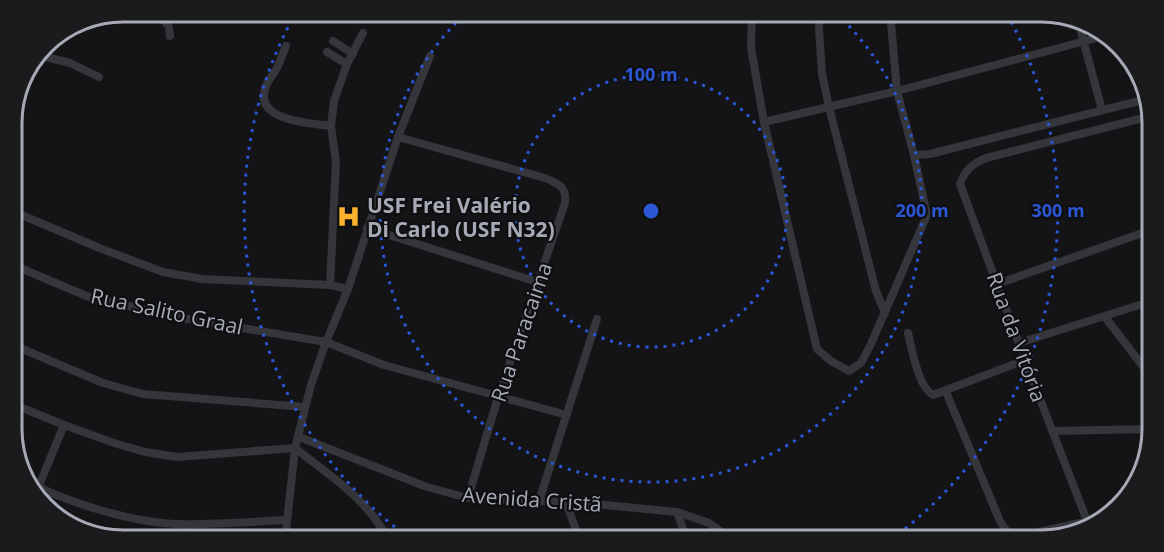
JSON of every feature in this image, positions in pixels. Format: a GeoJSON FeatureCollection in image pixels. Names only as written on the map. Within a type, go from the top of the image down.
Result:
{"type":"FeatureCollection","features":[{"type":"Feature","properties":{"kind":"street"},"geometry":{"type":"LineString","coordinates":[[165,22],[169,27],[170,36]]}},
{"type":"Feature","properties":{"kind":"street"},"geometry":{"type":"LineString","coordinates":[[752,22],[751,48],[764,122],[817,349],[831,362],[849,371],[861,363],[927,215],[897,91],[891,22]]}},
{"type":"Feature","properties":{"kind":"street"},"geometry":{"type":"LineString","coordinates":[[819,22],[822,74],[829,107],[876,291],[885,313]]}},
{"type":"Feature","properties":{"kind":"street"},"geometry":{"type":"LineString","coordinates":[[1081,31],[1102,110]]}},
{"type":"Feature","properties":{"kind":"street"},"geometry":{"type":"LineString","coordinates":[[330,285],[336,163],[331,126],[334,101],[346,64],[363,33]]}},
{"type":"Feature","properties":{"kind":"street"},"geometry":{"type":"LineString","coordinates":[[764,122],[897,91],[1095,38]]}},
{"type":"Feature","properties":{"kind":"street"},"geometry":{"type":"LineString","coordinates":[[333,41],[353,54]]}},
{"type":"Feature","properties":{"kind":"street"},"geometry":{"type":"LineString","coordinates":[[286,46],[264,93],[266,105],[274,113],[287,119],[331,126]]}},
{"type":"Feature","properties":{"kind":"street"},"geometry":{"type":"LineString","coordinates":[[327,52],[346,64]]}},
{"type":"Feature","properties":{"kind":"street"},"geometry":{"type":"LineString","coordinates":[[286,530],[296,448],[305,407],[326,342],[348,289],[398,137],[430,56]]}},
{"type":"Feature","properties":{"kind":"street"},"geometry":{"type":"LineString","coordinates":[[48,57],[70,63],[99,77]]}},
{"type":"Feature","properties":{"kind":"street"},"geometry":{"type":"LineString","coordinates":[[914,155],[930,154],[1139,101]]}},
{"type":"Feature","properties":{"kind":"street","name":"Rua da Vitória"},"geometry":{"type":"LineString","coordinates":[[1086,518],[1018,343],[960,184],[967,169],[986,158],[1142,118]]}},
{"type":"Feature","properties":{"kind":"street","name":"Rua Paracaima"},"geometry":{"type":"LineString","coordinates":[[398,137],[545,178],[563,188],[566,195],[498,397],[468,498]]}},
{"type":"Feature","properties":{"kind":"street"},"geometry":{"type":"LineString","coordinates":[[23,216],[163,272],[202,279],[330,285],[348,289]]}},
{"type":"Feature","properties":{"kind":"street"},"geometry":{"type":"LineString","coordinates":[[367,228],[537,282]]}},
{"type":"Feature","properties":{"kind":"street"},"geometry":{"type":"LineString","coordinates":[[997,284],[1142,233]]}},
{"type":"Feature","properties":{"kind":"street","name":"Rua Salito Graal"},"geometry":{"type":"LineString","coordinates":[[23,269],[89,297],[182,318],[326,342],[384,365],[567,415]]}},
{"type":"Feature","properties":{"kind":"street"},"geometry":{"type":"LineString","coordinates":[[1018,343],[1142,304]]}},
{"type":"Feature","properties":{"kind":"street"},"geometry":{"type":"LineString","coordinates":[[1105,317],[1142,365]]}},
{"type":"Feature","properties":{"kind":"street"},"geometry":{"type":"LineString","coordinates":[[539,501],[597,319]]}},
{"type":"Feature","properties":{"kind":"street"},"geometry":{"type":"LineString","coordinates":[[908,333],[925,389],[933,395],[946,392],[1025,360]]}},
{"type":"Feature","properties":{"kind":"street"},"geometry":{"type":"LineString","coordinates":[[22,349],[103,383],[133,392],[305,407]]}},
{"type":"Feature","properties":{"kind":"street"},"geometry":{"type":"LineString","coordinates":[[946,392],[1004,529]]}},
{"type":"Feature","properties":{"kind":"street"},"geometry":{"type":"LineString","coordinates":[[22,408],[114,443],[146,452],[177,457],[296,448],[345,487],[368,509],[381,530]]}},
{"type":"Feature","properties":{"kind":"street"},"geometry":{"type":"LineString","coordinates":[[40,485],[64,425]]}},
{"type":"Feature","properties":{"kind":"street"},"geometry":{"type":"LineString","coordinates":[[1052,430],[1142,429]]}},
{"type":"Feature","properties":{"kind":"street","name":"Avenida Cristã"},"geometry":{"type":"LineString","coordinates":[[299,437],[427,487],[468,498],[677,512],[709,523],[718,529]]}},
{"type":"Feature","properties":{"kind":"street"},"geometry":{"type":"LineString","coordinates":[[46,494],[105,511],[175,524],[286,520]]}},
{"type":"Feature","properties":{"kind":"street"},"geometry":{"type":"LineString","coordinates":[[566,503],[576,530]]}},
{"type":"Feature","properties":{"kind":"street"},"geometry":{"type":"LineString","coordinates":[[677,512],[683,529]]}},
{"type":"Feature","properties":{"kind":"place","name":"USF Frei Valério Di Carlo (USF N32)"},"geometry":{"type":"Point","coordinates":[349,217]}}]}
